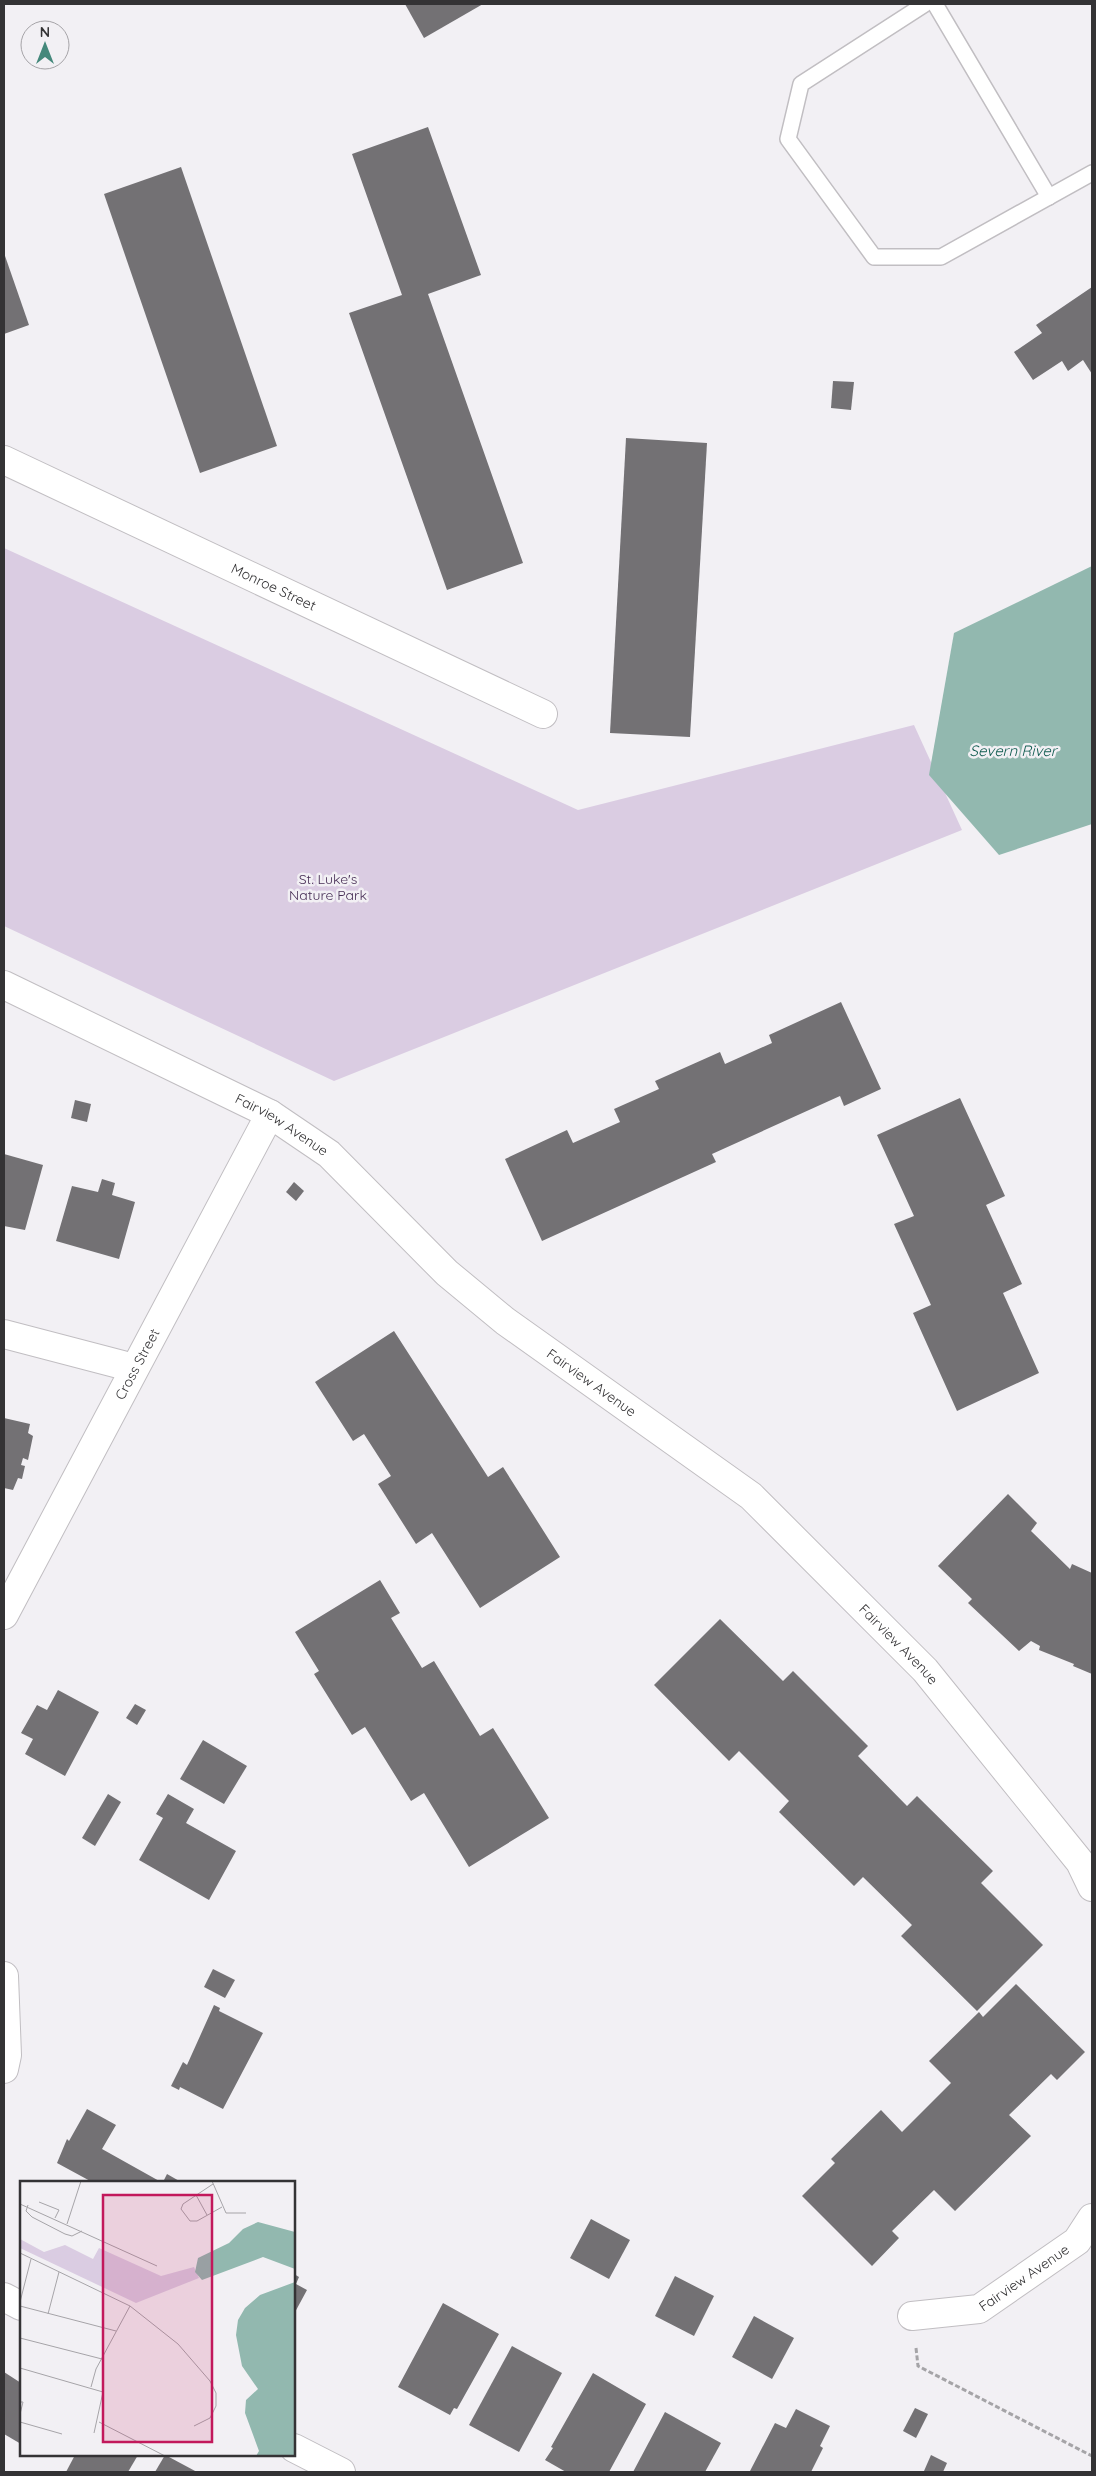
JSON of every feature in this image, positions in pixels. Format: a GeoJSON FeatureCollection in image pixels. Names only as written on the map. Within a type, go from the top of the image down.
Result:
{"type":"FeatureCollection","features":[{"type":"Feature","properties":{"kind":"street","name":"Monroe Street"},"geometry":{"type":"LineString","coordinates":[[4,460],[543,714]]}},
{"type":"Feature","properties":{"kind":"street","name":"Fairview Avenue"},"geometry":{"type":"LineString","coordinates":[[4,985],[270,1114],[329,1154],[447,1273],[505,1321],[751,1496],[925,1670],[1080,1862],[1092,1887]]}},
{"type":"Feature","properties":{"kind":"street","name":"Cross Street"},"geometry":{"type":"LineString","coordinates":[[4,1614],[270,1114]]}},
{"type":"Feature","properties":{"kind":"street"},"geometry":{"type":"LineString","coordinates":[[4,1334],[134,1368]]}},
{"type":"Feature","properties":{"kind":"street"},"geometry":{"type":"LineString","coordinates":[[4,1976],[6,2055],[4,2069]]}},
{"type":"Feature","properties":{"kind":"street","name":"Fairview Avenue"},"geometry":{"type":"LineString","coordinates":[[912,2316],[979,2309],[1077,2241],[1092,2218]]}},
{"type":"Feature","properties":{"kind":"street"},"geometry":{"type":"LineString","coordinates":[[4,2297],[20,2305]]}},
{"type":"Feature","properties":{"kind":"street"},"geometry":{"type":"LineString","coordinates":[[295,2449],[341,2472]]}},
{"type":"Feature","properties":{"kind":"lane"},"geometry":{"type":"LineString","coordinates":[[925,4],[801,84],[788,139],[874,257],[941,257],[1092,173]]}},
{"type":"Feature","properties":{"kind":"lane"},"geometry":{"type":"LineString","coordinates":[[935,4],[1049,197]]}},
{"type":"Feature","properties":{"kind":"path"},"geometry":{"type":"LineString","coordinates":[[912,2316],[918,2366],[1092,2456]]}},
{"type":"Feature","properties":{"kind":"green space","name":"St. Luke's Nature Park"},"geometry":{"type":"Polygon","coordinates":[[[4,548],[578,810],[914,725],[962,830],[334,1081],[4,926],[4,548]]]}},
{"type":"Feature","properties":{"kind":"water","name":"Severn River"},"geometry":{"type":"Polygon","coordinates":[[[1092,566],[1092,824],[999,855],[929,775],[954,633],[1092,566]]]}},
{"type":"Feature","properties":{"kind":"building"},"geometry":{"type":"Polygon","coordinates":[[[405,4],[483,4],[424,38],[405,4]]]}},
{"type":"Feature","properties":{"kind":"building"},"geometry":{"type":"Polygon","coordinates":[[[428,127],[481,275],[428,294],[523,563],[447,590],[349,313],[402,295],[352,154],[428,127]]]}},
{"type":"Feature","properties":{"kind":"building"},"geometry":{"type":"Polygon","coordinates":[[[181,167],[277,446],[200,473],[104,194],[181,167]]]}},
{"type":"Feature","properties":{"kind":"building"},"geometry":{"type":"Polygon","coordinates":[[[4,253],[29,325],[4,334],[4,253]]]}},
{"type":"Feature","properties":{"kind":"building"},"geometry":{"type":"Polygon","coordinates":[[[1092,287],[1092,374],[1083,360],[1068,371],[1062,361],[1033,380],[1014,352],[1042,333],[1036,325],[1092,287]]]}},
{"type":"Feature","properties":{"kind":"building"},"geometry":{"type":"Polygon","coordinates":[[[833,381],[854,382],[851,410],[831,408],[833,381]]]}},
{"type":"Feature","properties":{"kind":"building"},"geometry":{"type":"Polygon","coordinates":[[[626,438],[707,443],[690,737],[610,733],[626,438]]]}},
{"type":"Feature","properties":{"kind":"building"},"geometry":{"type":"Polygon","coordinates":[[[841,1002],[881,1089],[844,1106],[840,1096],[712,1154],[716,1162],[542,1241],[505,1159],[567,1130],[573,1143],[620,1122],[614,1109],[659,1089],[655,1081],[720,1052],[725,1064],[772,1043],[769,1035],[841,1002]]]}},
{"type":"Feature","properties":{"kind":"building"},"geometry":{"type":"Polygon","coordinates":[[[960,1098],[1005,1196],[986,1205],[1022,1284],[1003,1293],[1039,1373],[957,1411],[913,1313],[931,1305],[894,1224],[914,1216],[877,1135],[960,1098]]]}},
{"type":"Feature","properties":{"kind":"building"},"geometry":{"type":"Polygon","coordinates":[[[75,1100],[91,1104],[87,1122],[71,1118],[75,1100]]]}},
{"type":"Feature","properties":{"kind":"building"},"geometry":{"type":"Polygon","coordinates":[[[4,1154],[43,1165],[25,1230],[4,1226],[4,1154]]]}},
{"type":"Feature","properties":{"kind":"building"},"geometry":{"type":"Polygon","coordinates":[[[102,1179],[115,1183],[112,1195],[135,1202],[119,1259],[56,1241],[72,1186],[98,1192],[102,1179]]]}},
{"type":"Feature","properties":{"kind":"building"},"geometry":{"type":"Polygon","coordinates":[[[294,1182],[304,1191],[296,1201],[286,1192],[294,1182]]]}},
{"type":"Feature","properties":{"kind":"building"},"geometry":{"type":"Polygon","coordinates":[[[394,1331],[488,1477],[503,1467],[560,1557],[480,1608],[432,1533],[416,1544],[378,1484],[391,1476],[364,1434],[353,1441],[315,1382],[394,1331]]]}},
{"type":"Feature","properties":{"kind":"building"},"geometry":{"type":"Polygon","coordinates":[[[4,1418],[30,1424],[28,1433],[33,1436],[28,1460],[23,1458],[21,1465],[25,1466],[22,1479],[18,1478],[13,1490],[4,1488],[4,1418]]]}},
{"type":"Feature","properties":{"kind":"building"},"geometry":{"type":"Polygon","coordinates":[[[1008,1494],[1037,1523],[1031,1531],[1070,1569],[1072,1564],[1092,1573],[1092,1674],[1073,1666],[1074,1664],[1039,1650],[1040,1646],[1031,1641],[1019,1651],[968,1603],[972,1599],[938,1566],[1008,1494]]]}},
{"type":"Feature","properties":{"kind":"building"},"geometry":{"type":"Polygon","coordinates":[[[380,1580],[400,1613],[391,1618],[422,1668],[434,1661],[480,1736],[493,1728],[549,1818],[469,1867],[424,1793],[411,1801],[365,1727],[352,1735],[314,1674],[319,1671],[295,1632],[380,1580]]]}},
{"type":"Feature","properties":{"kind":"building"},"geometry":{"type":"Polygon","coordinates":[[[720,1619],[783,1681],[793,1671],[868,1746],[858,1756],[907,1806],[917,1796],[993,1871],[981,1883],[1043,1945],[977,2011],[901,1936],[912,1925],[863,1877],[854,1886],[779,1812],[789,1801],[739,1751],[729,1761],[654,1685],[720,1619]]]}},
{"type":"Feature","properties":{"kind":"building"},"geometry":{"type":"Polygon","coordinates":[[[58,1690],[99,1712],[65,1776],[25,1754],[33,1739],[21,1733],[37,1705],[47,1710],[58,1690]]]}},
{"type":"Feature","properties":{"kind":"building"},"geometry":{"type":"Polygon","coordinates":[[[135,1704],[146,1710],[137,1725],[126,1718],[135,1704]]]}},
{"type":"Feature","properties":{"kind":"building"},"geometry":{"type":"Polygon","coordinates":[[[203,1740],[247,1766],[224,1804],[180,1779],[203,1740]]]}},
{"type":"Feature","properties":{"kind":"building"},"geometry":{"type":"Polygon","coordinates":[[[108,1794],[121,1802],[95,1846],[82,1838],[108,1794]]]}},
{"type":"Feature","properties":{"kind":"building"},"geometry":{"type":"Polygon","coordinates":[[[168,1794],[194,1809],[186,1823],[236,1851],[209,1900],[139,1860],[163,1818],[156,1814],[168,1794]]]}},
{"type":"Feature","properties":{"kind":"building"},"geometry":{"type":"Polygon","coordinates":[[[213,1969],[235,1980],[225,1998],[204,1987],[213,1969]]]}},
{"type":"Feature","properties":{"kind":"building"},"geometry":{"type":"Polygon","coordinates":[[[1016,1984],[1085,2052],[1057,2080],[1051,2074],[1009,2115],[1031,2136],[955,2211],[934,2190],[892,2231],[899,2238],[872,2266],[802,2196],[835,2163],[831,2159],[881,2110],[902,2132],[951,2083],[929,2061],[979,2012],[983,2017],[1016,1984]]]}},
{"type":"Feature","properties":{"kind":"building"},"geometry":{"type":"Polygon","coordinates":[[[214,2005],[220,2008],[219,2011],[263,2033],[223,2109],[180,2087],[179,2090],[171,2086],[183,2062],[187,2065],[214,2005]]]}},
{"type":"Feature","properties":{"kind":"building"},"geometry":{"type":"Polygon","coordinates":[[[87,2109],[116,2125],[102,2149],[159,2181],[90,2181],[57,2163],[67,2139],[69,2141],[87,2109]]]}},
{"type":"Feature","properties":{"kind":"building"},"geometry":{"type":"Polygon","coordinates":[[[167,2174],[179,2181],[164,2181],[167,2174]]]}},
{"type":"Feature","properties":{"kind":"building"},"geometry":{"type":"Polygon","coordinates":[[[591,2219],[630,2240],[609,2279],[570,2258],[591,2219]]]}},
{"type":"Feature","properties":{"kind":"building"},"geometry":{"type":"Polygon","coordinates":[[[295,2275],[299,2277],[296,2284],[307,2290],[295,2312],[295,2275]]]}},
{"type":"Feature","properties":{"kind":"building"},"geometry":{"type":"Polygon","coordinates":[[[675,2276],[714,2296],[694,2336],[655,2316],[675,2276]]]}},
{"type":"Feature","properties":{"kind":"building"},"geometry":{"type":"Polygon","coordinates":[[[443,2303],[499,2334],[457,2409],[454,2408],[450,2415],[398,2387],[443,2303]]]}},
{"type":"Feature","properties":{"kind":"building"},"geometry":{"type":"Polygon","coordinates":[[[754,2316],[794,2338],[772,2379],[732,2357],[754,2316]]]}},
{"type":"Feature","properties":{"kind":"building"},"geometry":{"type":"Polygon","coordinates":[[[512,2346],[562,2373],[519,2452],[469,2425],[512,2346]]]}},
{"type":"Feature","properties":{"kind":"building"},"geometry":{"type":"Polygon","coordinates":[[[4,2372],[20,2382],[20,2443],[4,2434],[4,2372]]]}},
{"type":"Feature","properties":{"kind":"building"},"geometry":{"type":"Polygon","coordinates":[[[593,2373],[646,2404],[609,2472],[566,2472],[545,2460],[593,2373]]]}},
{"type":"Feature","properties":{"kind":"building"},"geometry":{"type":"Polygon","coordinates":[[[915,2408],[928,2414],[916,2438],[903,2431],[915,2408]]]}},
{"type":"Feature","properties":{"kind":"building"},"geometry":{"type":"Polygon","coordinates":[[[796,2409],[830,2426],[820,2446],[823,2448],[811,2472],[750,2471],[775,2423],[786,2428],[796,2409]]]}},
{"type":"Feature","properties":{"kind":"building"},"geometry":{"type":"Polygon","coordinates":[[[665,2412],[721,2443],[705,2472],[633,2472],[665,2412]]]}},
{"type":"Feature","properties":{"kind":"building"},"geometry":{"type":"Polygon","coordinates":[[[931,2455],[947,2463],[943,2472],[924,2471],[931,2455]]]}},
{"type":"Feature","properties":{"kind":"building"},"geometry":{"type":"Polygon","coordinates":[[[74,2456],[137,2456],[128,2472],[66,2472],[74,2456]]]}},
{"type":"Feature","properties":{"kind":"building"},"geometry":{"type":"Polygon","coordinates":[[[164,2456],[167,2456],[197,2472],[155,2472],[164,2456]]]}}]}
